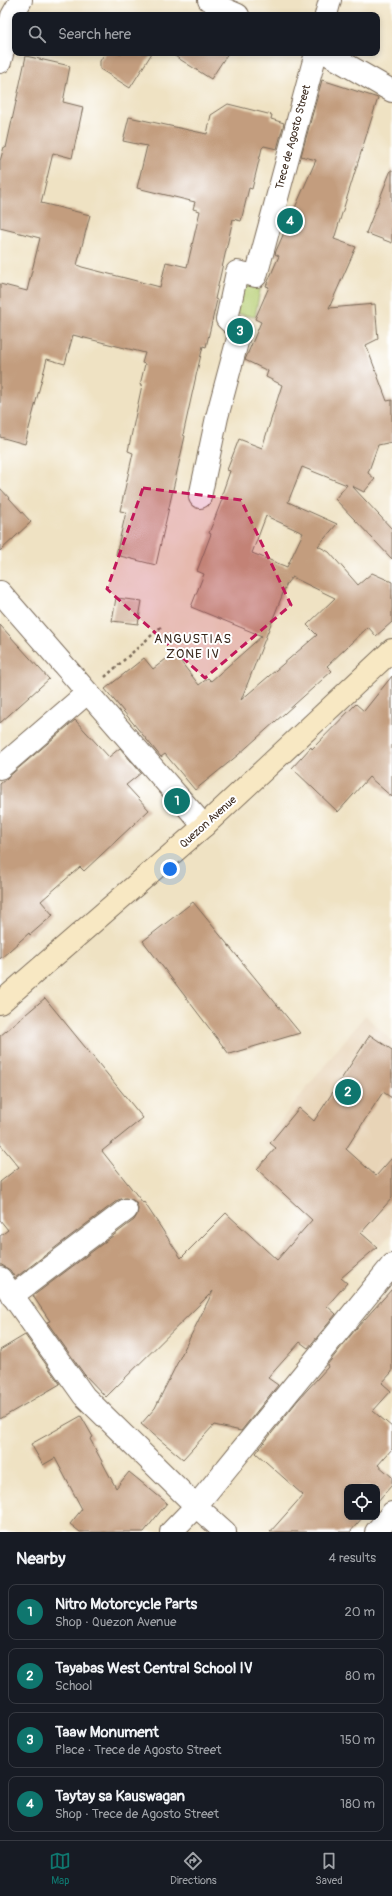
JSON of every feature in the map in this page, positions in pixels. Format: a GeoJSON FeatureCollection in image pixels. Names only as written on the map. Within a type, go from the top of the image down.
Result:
{"type":"FeatureCollection","features":[{"type":"Feature","properties":{"kind":"main road","name":"Quezon Avenue"},"geometry":{"type":"LineString","coordinates":[[0,1003],[204,826],[392,650]]}},
{"type":"Feature","properties":{"kind":"street"},"geometry":{"type":"LineString","coordinates":[[14,12],[20,0]]}},
{"type":"Feature","properties":{"kind":"street"},"geometry":{"type":"LineString","coordinates":[[208,0],[231,12]]}},
{"type":"Feature","properties":{"kind":"street"},"geometry":{"type":"LineString","coordinates":[[327,12],[330,0]]}},
{"type":"Feature","properties":{"kind":"street"},"geometry":{"type":"LineString","coordinates":[[0,62],[12,16]]}},
{"type":"Feature","properties":{"kind":"street","name":"Trece de Agosto Street"},"geometry":{"type":"LineString","coordinates":[[200,497],[217,417],[240,331],[227,318],[236,272],[256,276],[315,56]]}},
{"type":"Feature","properties":{"kind":"street"},"geometry":{"type":"LineString","coordinates":[[331,56],[392,91]]}},
{"type":"Feature","properties":{"kind":"street"},"geometry":{"type":"LineString","coordinates":[[0,592],[204,826]]}},
{"type":"Feature","properties":{"kind":"street"},"geometry":{"type":"LineString","coordinates":[[0,768],[87,693]]}},
{"type":"Feature","properties":{"kind":"street"},"geometry":{"type":"LineString","coordinates":[[12,1296],[126,1210]]}},
{"type":"Feature","properties":{"kind":"street"},"geometry":{"type":"LineString","coordinates":[[171,1532],[196,1506],[392,1265]]}},
{"type":"Feature","properties":{"kind":"street"},"geometry":{"type":"LineString","coordinates":[[0,1278],[84,1396],[196,1506],[226,1532]]}},
{"type":"Feature","properties":{"kind":"street"},"geometry":{"type":"LineString","coordinates":[[376,1532],[392,1513]]}},
{"type":"Feature","properties":{"kind":"path"},"geometry":{"type":"LineString","coordinates":[[87,693],[161,627]]}},
{"type":"Feature","properties":{"kind":"highlighted area"},"geometry":{"type":"Polygon","coordinates":[[[143,488],[241,500],[291,605],[205,678],[107,589],[143,488]]]}},
{"type":"Feature","properties":{"kind":"shaded area"},"geometry":{"type":"Polygon","coordinates":[[[365,1015],[392,1041],[392,1233],[380,1246],[263,1143],[365,1015]]]}},
{"type":"Feature","properties":{"kind":"green space"},"geometry":{"type":"Polygon","coordinates":[[[239,281],[261,285],[255,317],[233,313],[239,281]]]}},
{"type":"Feature","properties":{"kind":"building"},"geometry":{"type":"Polygon","coordinates":[[[26,56],[70,66],[63,102],[83,107],[72,158],[53,153],[41,203],[90,215],[77,265],[82,267],[160,287],[166,262],[187,267],[200,211],[193,209],[195,202],[137,188],[147,146],[123,141],[129,117],[207,134],[211,115],[228,104],[272,115],[271,119],[284,123],[277,149],[264,146],[262,148],[252,189],[249,188],[241,221],[233,219],[206,347],[203,346],[196,376],[183,435],[185,436],[156,565],[116,555],[126,512],[120,511],[133,453],[128,451],[142,385],[140,385],[145,364],[142,363],[145,353],[73,335],[65,364],[47,359],[25,444],[0,437],[0,284],[27,291],[40,238],[0,228],[0,161],[4,147],[6,148],[26,56]]]}},
{"type":"Feature","properties":{"kind":"building"},"geometry":{"type":"Polygon","coordinates":[[[103,56],[150,56],[130,88],[100,69],[100,61],[103,56]]]}},
{"type":"Feature","properties":{"kind":"building"},"geometry":{"type":"Polygon","coordinates":[[[175,56],[226,56],[211,79],[175,56]]]}},
{"type":"Feature","properties":{"kind":"building"},"geometry":{"type":"Polygon","coordinates":[[[322,80],[378,98],[334,239],[356,247],[329,308],[375,304],[378,339],[366,345],[387,401],[392,400],[392,442],[378,445],[368,473],[375,479],[364,492],[352,486],[392,529],[392,559],[335,499],[347,485],[302,467],[288,502],[337,524],[318,546],[329,552],[358,585],[372,573],[392,582],[392,622],[376,636],[368,627],[327,666],[332,671],[238,755],[195,790],[165,754],[161,757],[105,689],[144,658],[153,669],[174,653],[199,685],[208,678],[211,681],[262,636],[191,607],[204,574],[197,571],[211,534],[209,533],[223,497],[221,497],[230,471],[227,470],[239,439],[262,448],[282,385],[266,377],[268,371],[245,360],[261,322],[255,319],[269,287],[266,286],[279,256],[275,254],[276,251],[316,160],[301,156],[322,80]],[[266,516],[252,553],[287,567],[303,533],[266,516]],[[292,577],[287,583],[241,700],[317,635],[307,625],[335,598],[292,577]]]}},
{"type":"Feature","properties":{"kind":"building"},"geometry":{"type":"Polygon","coordinates":[[[392,170],[392,243],[366,233],[392,170]]]}},
{"type":"Feature","properties":{"kind":"building"},"geometry":{"type":"Polygon","coordinates":[[[0,488],[31,522],[0,551],[0,488]]]}},
{"type":"Feature","properties":{"kind":"building"},"geometry":{"type":"Polygon","coordinates":[[[116,598],[142,601],[138,624],[112,621],[116,598]]]}},
{"type":"Feature","properties":{"kind":"building"},"geometry":{"type":"Polygon","coordinates":[[[0,625],[49,679],[0,723],[0,625]]]}},
{"type":"Feature","properties":{"kind":"building"},"geometry":{"type":"Polygon","coordinates":[[[392,676],[392,797],[369,777],[338,812],[292,768],[311,747],[312,749],[356,704],[364,711],[392,676]]]}},
{"type":"Feature","properties":{"kind":"building"},"geometry":{"type":"Polygon","coordinates":[[[75,720],[109,757],[120,748],[141,773],[126,785],[149,810],[84,871],[80,867],[41,901],[53,915],[30,935],[29,933],[0,959],[0,784],[75,720]]]}},
{"type":"Feature","properties":{"kind":"building"},"geometry":{"type":"Polygon","coordinates":[[[193,902],[300,1033],[229,1054],[143,941],[193,902]]]}},
{"type":"Feature","properties":{"kind":"building"},"geometry":{"type":"Polygon","coordinates":[[[45,998],[143,1118],[102,1151],[143,1203],[144,1202],[181,1258],[226,1213],[277,1260],[312,1220],[257,1169],[276,1148],[270,1143],[299,1108],[314,1121],[370,1035],[392,1050],[392,1098],[383,1092],[346,1149],[376,1176],[392,1158],[392,1198],[361,1233],[377,1247],[341,1278],[347,1283],[327,1306],[336,1314],[308,1348],[300,1342],[268,1378],[278,1385],[241,1431],[214,1425],[183,1459],[141,1424],[155,1408],[213,1291],[106,1397],[84,1374],[47,1322],[50,1321],[33,1296],[134,1220],[138,1209],[136,1202],[125,1198],[118,1200],[15,1278],[10,1270],[0,1264],[0,1236],[8,1230],[0,1220],[0,1182],[19,1167],[0,1144],[0,1036],[45,998]]]}},
{"type":"Feature","properties":{"kind":"building"},"geometry":{"type":"Polygon","coordinates":[[[392,1289],[392,1372],[382,1383],[391,1391],[373,1411],[392,1427],[392,1449],[378,1465],[392,1477],[392,1485],[380,1499],[380,1484],[344,1484],[344,1520],[360,1520],[350,1532],[270,1532],[303,1495],[256,1453],[298,1400],[328,1367],[327,1365],[355,1330],[392,1289]]]}},
{"type":"Feature","properties":{"kind":"building"},"geometry":{"type":"Polygon","coordinates":[[[25,1335],[60,1384],[0,1419],[0,1350],[25,1335]]]}},
{"type":"Feature","properties":{"kind":"building"},"geometry":{"type":"Polygon","coordinates":[[[81,1416],[93,1437],[90,1439],[116,1488],[129,1472],[167,1503],[144,1532],[80,1532],[70,1524],[82,1509],[55,1458],[43,1465],[31,1444],[81,1416]]]}},
{"type":"Feature","properties":{"kind":"place","name":"Taytay sa Kauswagan"},"geometry":{"type":"Point","coordinates":[290,221]}},
{"type":"Feature","properties":{"kind":"place","name":"Taaw Monument"},"geometry":{"type":"Point","coordinates":[240,331]}},
{"type":"Feature","properties":{"kind":"place","name":"Nitro Motorcycle Parts"},"geometry":{"type":"Point","coordinates":[177,801]}},
{"type":"Feature","properties":{"kind":"place","name":"Tayabas West Central School IV"},"geometry":{"type":"Point","coordinates":[348,1092]}},
{"type":"Feature","properties":{"kind":"district","name":"ANGUSTIAS ZONE IV"},"geometry":{"type":"Point","coordinates":[193,646]}}]}
